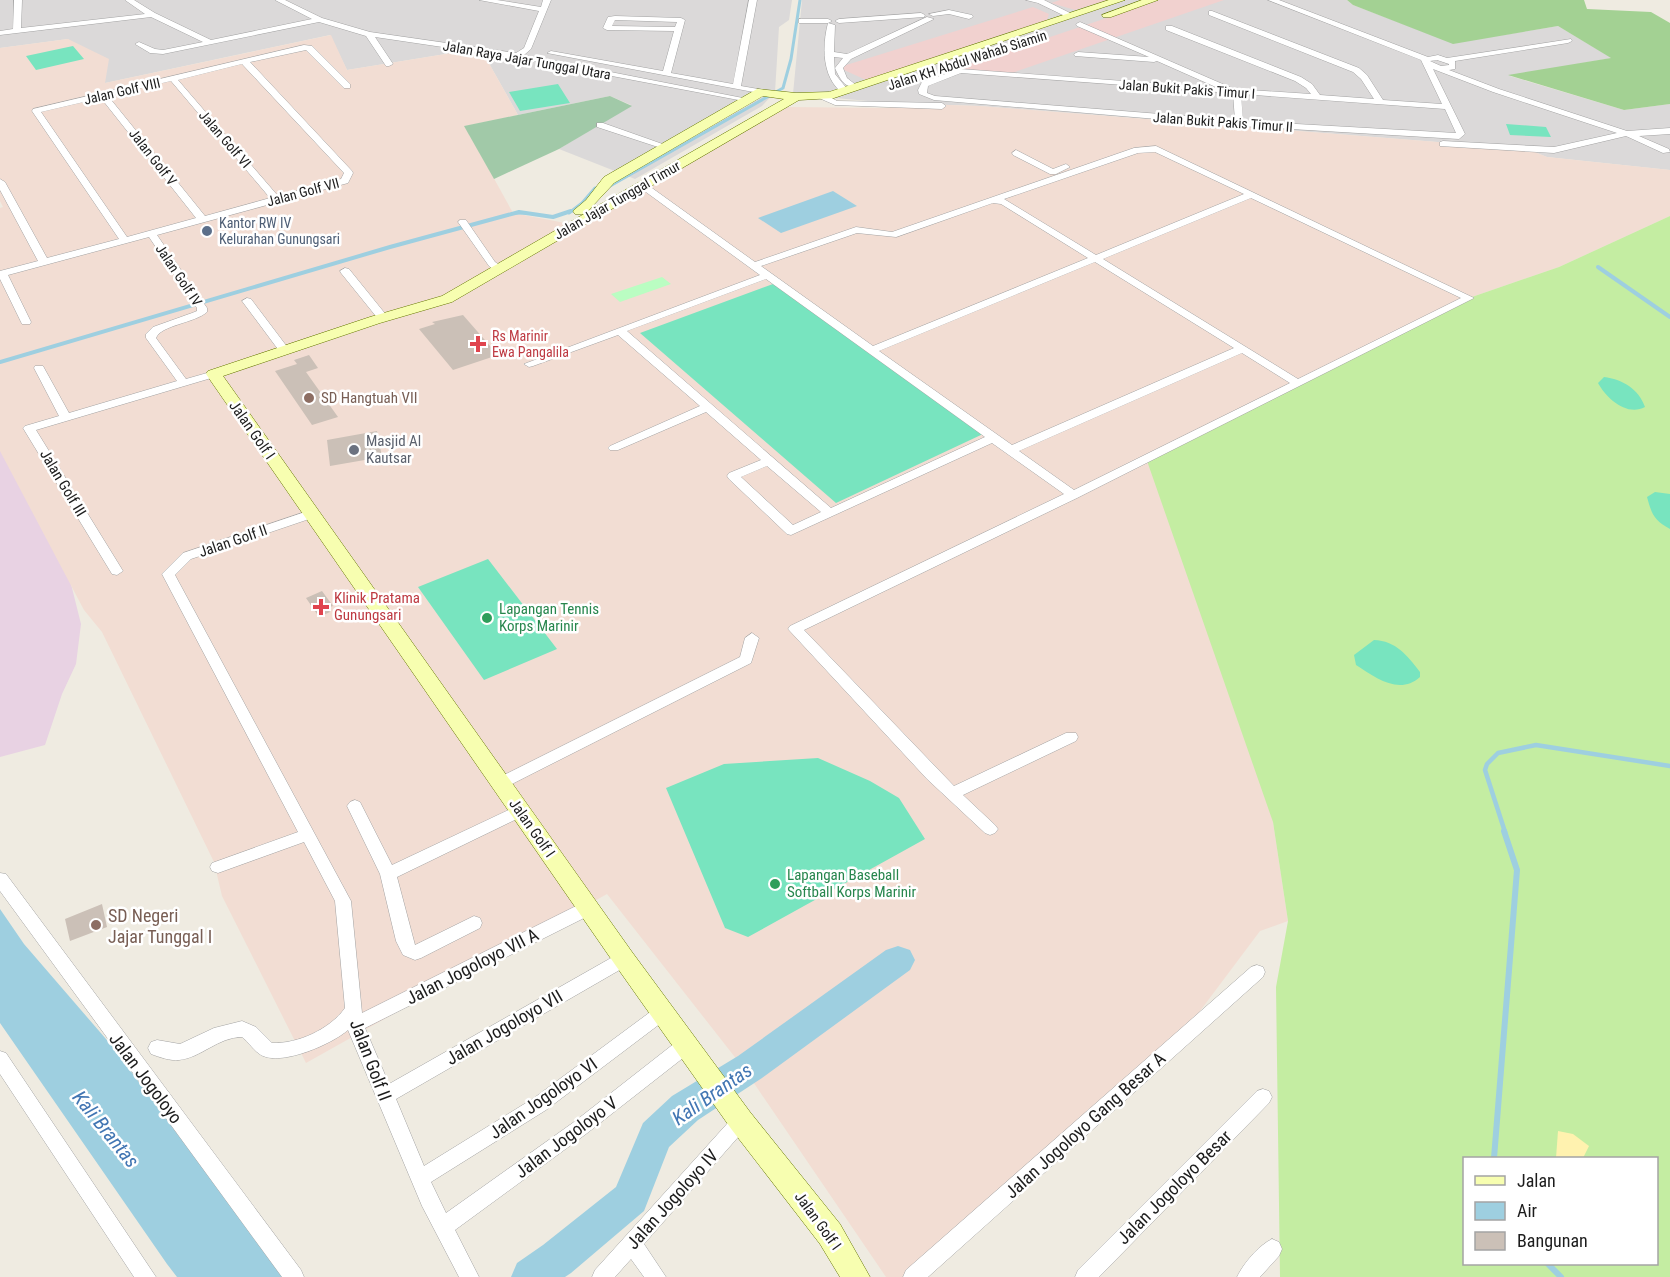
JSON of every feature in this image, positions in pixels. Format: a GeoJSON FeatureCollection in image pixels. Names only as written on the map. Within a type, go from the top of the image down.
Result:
{"type":"FeatureCollection","features":[{"type":"Feature","properties":{"kind":"main road","name":"Jalan KH Abdul Wahab Siamin"},"geometry":{"type":"LineString","coordinates":[[787,101],[835,103],[1043,36],[1072,19],[1120,0]]}},
{"type":"Feature","properties":{"kind":"main road","name":"Jalan KH Abdul Wahab Siamin"},"geometry":{"type":"LineString","coordinates":[[787,101],[822,96],[849,88],[1030,29],[1153,0]]}},
{"type":"Feature","properties":{"kind":"main road"},"geometry":{"type":"LineString","coordinates":[[1030,29],[1033,33],[1043,36]]}},
{"type":"Feature","properties":{"kind":"main road"},"geometry":{"type":"LineString","coordinates":[[1010,36],[1020,38],[1023,42]]}},
{"type":"Feature","properties":{"kind":"main road","name":"Jalan Raya Jajar Tunggal Utara"},"geometry":{"type":"LineString","coordinates":[[758,96],[787,101]]}},
{"type":"Feature","properties":{"kind":"main road","name":"Jalan Jajar Tunggal Timur"},"geometry":{"type":"LineString","coordinates":[[496,267],[591,204],[609,180],[758,96]]}},
{"type":"Feature","properties":{"kind":"main road","name":"Jalan Jajar Tunggal Timur"},"geometry":{"type":"LineString","coordinates":[[214,374],[439,301],[787,101]]}},
{"type":"Feature","properties":{"kind":"main road","name":"Jalan Golf I"},"geometry":{"type":"LineString","coordinates":[[214,374],[588,908],[741,1121],[830,1234],[856,1277]]}},
{"type":"Feature","properties":{"kind":"street"},"geometry":{"type":"LineString","coordinates":[[16,31],[18,0]]}},
{"type":"Feature","properties":{"kind":"street"},"geometry":{"type":"LineString","coordinates":[[129,0],[152,15],[212,43]]}},
{"type":"Feature","properties":{"kind":"street","name":"Jalan Raya Jajar Tunggal Utara"},"geometry":{"type":"LineString","coordinates":[[279,0],[319,20],[369,34],[758,96]]}},
{"type":"Feature","properties":{"kind":"street","name":"Jalan Raya Jajar Tunggal Utara"},"geometry":{"type":"LineString","coordinates":[[298,0],[360,25],[526,49],[667,73],[737,86],[758,96]]}},
{"type":"Feature","properties":{"kind":"street"},"geometry":{"type":"LineString","coordinates":[[483,0],[542,9]]}},
{"type":"Feature","properties":{"kind":"street"},"geometry":{"type":"LineString","coordinates":[[517,56],[526,49],[547,0]]}},
{"type":"Feature","properties":{"kind":"street"},"geometry":{"type":"LineString","coordinates":[[737,86],[753,0]]}},
{"type":"Feature","properties":{"kind":"street"},"geometry":{"type":"LineString","coordinates":[[1030,0],[1031,3],[1237,93],[1239,123]]}},
{"type":"Feature","properties":{"kind":"street"},"geometry":{"type":"LineString","coordinates":[[1281,1],[1438,57],[1450,63],[1474,83]]}},
{"type":"Feature","properties":{"kind":"street"},"geometry":{"type":"LineString","coordinates":[[1281,1],[1474,83],[1592,121],[1645,147],[1668,151]]}},
{"type":"Feature","properties":{"kind":"street"},"geometry":{"type":"LineString","coordinates":[[802,21],[832,22],[921,15],[923,18],[949,12],[969,17]]}},
{"type":"Feature","properties":{"kind":"street"},"geometry":{"type":"LineString","coordinates":[[1212,13],[1356,70],[1364,77],[1380,102]]}},
{"type":"Feature","properties":{"kind":"street"},"geometry":{"type":"LineString","coordinates":[[0,33],[152,15]]}},
{"type":"Feature","properties":{"kind":"street"},"geometry":{"type":"LineString","coordinates":[[849,88],[840,73],[841,63],[848,57],[931,17]]}},
{"type":"Feature","properties":{"kind":"street"},"geometry":{"type":"LineString","coordinates":[[667,73],[679,29],[680,19],[613,18],[607,28],[679,29]]}},
{"type":"Feature","properties":{"kind":"street"},"geometry":{"type":"LineString","coordinates":[[139,44],[158,52],[319,20]]}},
{"type":"Feature","properties":{"kind":"street"},"geometry":{"type":"LineString","coordinates":[[832,22],[830,74],[834,82],[849,88]]}},
{"type":"Feature","properties":{"kind":"street"},"geometry":{"type":"LineString","coordinates":[[1169,28],[1298,79],[1309,86],[1317,97]]}},
{"type":"Feature","properties":{"kind":"street"},"geometry":{"type":"LineString","coordinates":[[369,34],[389,64]]}},
{"type":"Feature","properties":{"kind":"street"},"geometry":{"type":"LineString","coordinates":[[1430,64],[1450,63],[1568,41]]}},
{"type":"Feature","properties":{"kind":"street","name":"Jalan Golf VIII"},"geometry":{"type":"LineString","coordinates":[[124,240],[35,112],[47,107],[104,96],[307,47],[347,86]]}},
{"type":"Feature","properties":{"kind":"street"},"geometry":{"type":"LineString","coordinates":[[830,54],[848,57]]}},
{"type":"Feature","properties":{"kind":"street"},"geometry":{"type":"LineString","coordinates":[[1078,54],[1166,61]]}},
{"type":"Feature","properties":{"kind":"street"},"geometry":{"type":"LineString","coordinates":[[1430,64],[1438,57]]}},
{"type":"Feature","properties":{"kind":"street","name":"Jalan Golf VII"},"geometry":{"type":"LineString","coordinates":[[1,274],[345,181],[349,173],[244,61]]}},
{"type":"Feature","properties":{"kind":"street","name":"Jalan Bukit Pakis Timur II"},"geometry":{"type":"LineString","coordinates":[[927,83],[923,86],[923,93],[934,98],[1239,123],[1455,137],[1461,134],[1430,64]]}},
{"type":"Feature","properties":{"kind":"street","name":"Jalan Bukit Pakis Timur I"},"geometry":{"type":"LineString","coordinates":[[927,83],[960,71],[1204,91],[1449,107]]}},
{"type":"Feature","properties":{"kind":"street","name":"Jalan Golf VI"},"geometry":{"type":"LineString","coordinates":[[173,79],[276,199]]}},
{"type":"Feature","properties":{"kind":"street"},"geometry":{"type":"LineString","coordinates":[[1204,91],[1209,84],[1207,79]]}},
{"type":"Feature","properties":{"kind":"street","name":"Jalan Golf V"},"geometry":{"type":"LineString","coordinates":[[104,96],[202,219]]}},
{"type":"Feature","properties":{"kind":"street"},"geometry":{"type":"LineString","coordinates":[[822,96],[835,103],[976,108],[1425,143],[1545,150],[1620,135],[1670,131]]}},
{"type":"Feature","properties":{"kind":"street"},"geometry":{"type":"LineString","coordinates":[[1592,121],[1632,127],[1670,122]]}},
{"type":"Feature","properties":{"kind":"street"},"geometry":{"type":"LineString","coordinates":[[600,125],[667,147]]}},
{"type":"Feature","properties":{"kind":"street"},"geometry":{"type":"LineString","coordinates":[[990,829],[932,775],[795,629],[1072,495],[1469,298],[1156,149],[1107,152],[1053,172],[1016,153]]}},
{"type":"Feature","properties":{"kind":"street"},"geometry":{"type":"LineString","coordinates":[[755,265],[856,230],[893,235],[1123,151]]}},
{"type":"Feature","properties":{"kind":"street"},"geometry":{"type":"LineString","coordinates":[[0,182],[45,262]]}},
{"type":"Feature","properties":{"kind":"street"},"geometry":{"type":"LineString","coordinates":[[642,185],[1072,495]]}},
{"type":"Feature","properties":{"kind":"street"},"geometry":{"type":"LineString","coordinates":[[872,350],[1250,195]]}},
{"type":"Feature","properties":{"kind":"street"},"geometry":{"type":"LineString","coordinates":[[992,200],[1004,202],[1093,259],[1298,383]]}},
{"type":"Feature","properties":{"kind":"street"},"geometry":{"type":"LineString","coordinates":[[463,222],[496,267]]}},
{"type":"Feature","properties":{"kind":"street","name":"Jalan Golf IV"},"geometry":{"type":"LineString","coordinates":[[151,233],[200,305],[202,312],[157,329],[151,334],[151,338],[183,382]]}},
{"type":"Feature","properties":{"kind":"street"},"geometry":{"type":"LineString","coordinates":[[345,272],[383,318]]}},
{"type":"Feature","properties":{"kind":"street"},"geometry":{"type":"LineString","coordinates":[[1,274],[26,322]]}},
{"type":"Feature","properties":{"kind":"street"},"geometry":{"type":"LineString","coordinates":[[529,364],[768,275]]}},
{"type":"Feature","properties":{"kind":"street"},"geometry":{"type":"LineString","coordinates":[[248,301],[284,350]]}},
{"type":"Feature","properties":{"kind":"street"},"geometry":{"type":"LineString","coordinates":[[619,330],[829,513]]}},
{"type":"Feature","properties":{"kind":"street"},"geometry":{"type":"LineString","coordinates":[[1011,450],[1242,349]]}},
{"type":"Feature","properties":{"kind":"street"},"geometry":{"type":"LineString","coordinates":[[39,368],[65,416]]}},
{"type":"Feature","properties":{"kind":"street","name":"Jalan Golf III"},"geometry":{"type":"LineString","coordinates":[[117,571],[29,428],[214,374]]}},
{"type":"Feature","properties":{"kind":"street"},"geometry":{"type":"LineString","coordinates":[[614,448],[707,407]]}},
{"type":"Feature","properties":{"kind":"street"},"geometry":{"type":"LineString","coordinates":[[768,460],[732,476],[791,531],[993,438]]}},
{"type":"Feature","properties":{"kind":"street","name":"Jalan Golf II"},"geometry":{"type":"LineString","coordinates":[[311,514],[187,556],[168,574],[343,901],[354,1018],[420,1179],[469,1277]]}},
{"type":"Feature","properties":{"kind":"street"},"geometry":{"type":"LineString","coordinates":[[501,783],[746,660],[752,638]]}},
{"type":"Feature","properties":{"kind":"street"},"geometry":{"type":"LineString","coordinates":[[952,794],[1071,737]]}},
{"type":"Feature","properties":{"kind":"street"},"geometry":{"type":"LineString","coordinates":[[356,806],[388,874],[404,940],[409,950],[415,953],[474,923]]}},
{"type":"Feature","properties":{"kind":"street"},"geometry":{"type":"LineString","coordinates":[[388,874],[520,811]]}},
{"type":"Feature","properties":{"kind":"street"},"geometry":{"type":"LineString","coordinates":[[218,867],[307,835]]}},
{"type":"Feature","properties":{"kind":"street","name":"Jalan Jogoloyo"},"geometry":{"type":"LineString","coordinates":[[0,879],[294,1277]]}},
{"type":"Feature","properties":{"kind":"street","name":"Jalan Jogoloyo VII A"},"geometry":{"type":"LineString","coordinates":[[157,1048],[176,1053],[182,1052],[220,1034],[243,1029],[249,1032],[264,1048],[280,1052],[314,1040],[354,1018],[588,908]]}},
{"type":"Feature","properties":{"kind":"street","name":"Jalan Jogoloyo VII"},"geometry":{"type":"LineString","coordinates":[[385,1096],[624,958]]}},
{"type":"Feature","properties":{"kind":"street","name":"Jalan Jogoloyo Gang Besar A"},"geometry":{"type":"LineString","coordinates":[[913,1277],[1257,972]]}},
{"type":"Feature","properties":{"kind":"street","name":"Jalan Jogoloyo VI"},"geometry":{"type":"LineString","coordinates":[[420,1179],[522,1116],[603,1057],[635,1030],[663,1012]]}},
{"type":"Feature","properties":{"kind":"street","name":"Jalan Jogoloyo V"},"geometry":{"type":"LineString","coordinates":[[443,1227],[580,1128],[686,1045]]}},
{"type":"Feature","properties":{"kind":"street"},"geometry":{"type":"LineString","coordinates":[[0,1059],[146,1277]]}},
{"type":"Feature","properties":{"kind":"street","name":"Jalan Jogoloyo Besar"},"geometry":{"type":"LineString","coordinates":[[1085,1277],[1263,1097]]}},
{"type":"Feature","properties":{"kind":"street","name":"Jalan Jogoloyo IV"},"geometry":{"type":"LineString","coordinates":[[602,1277],[741,1121]]}},
{"type":"Feature","properties":{"kind":"street"},"geometry":{"type":"LineString","coordinates":[[632,1244],[656,1277]]}},
{"type":"Feature","properties":{"kind":"street"},"geometry":{"type":"LineString","coordinates":[[1247,1277],[1272,1249]]}},
{"type":"Feature","properties":{"kind":"shaded area"},"geometry":{"type":"Polygon","coordinates":[[[0,0],[792,0],[789,20],[779,27],[775,92],[762,106],[635,179],[559,149],[631,105],[610,96],[518,115],[486,58],[458,52],[347,70],[330,35],[105,83],[68,39],[0,48],[0,0]]]}},
{"type":"Feature","properties":{"kind":"shaded area"},"geometry":{"type":"Polygon","coordinates":[[[802,0],[1347,0],[1353,5],[1453,43],[1558,26],[1612,58],[1510,76],[1624,110],[1670,104],[1670,170],[1547,157],[1527,149],[980,106],[889,103],[793,94],[802,0]]]}},
{"type":"Feature","properties":{"kind":"shaded area"},"geometry":{"type":"Polygon","coordinates":[[[1060,0],[1108,0],[1075,10],[1051,3],[1060,0]]]}},
{"type":"Feature","properties":{"kind":"shaded area"},"geometry":{"type":"Polygon","coordinates":[[[1160,0],[1224,0],[1012,73],[955,69],[1160,0]]]}},
{"type":"Feature","properties":{"kind":"shaded area"},"geometry":{"type":"Polygon","coordinates":[[[1033,7],[1049,14],[1047,20],[866,80],[844,70],[843,66],[1033,7]]]}},
{"type":"Feature","properties":{"kind":"shaded area"},"geometry":{"type":"Polygon","coordinates":[[[331,35],[347,70],[458,52],[486,58],[518,115],[465,126],[513,213],[581,226],[784,107],[890,108],[889,103],[980,106],[1527,149],[1547,157],[1670,170],[1670,216],[1559,267],[1469,298],[1273,822],[1288,921],[1260,931],[1170,1051],[910,1277],[886,1277],[745,1070],[607,894],[306,1063],[222,896],[214,862],[102,632],[84,610],[0,451],[0,208],[3,207],[0,201],[0,48],[68,39],[109,59],[105,83],[331,35]]]}},
{"type":"Feature","properties":{"kind":"shaded area"},"geometry":{"type":"Polygon","coordinates":[[[0,433],[70,580],[81,624],[76,664],[62,694],[45,745],[0,757],[0,433]]]}},
{"type":"Feature","properties":{"kind":"green space"},"geometry":{"type":"Polygon","coordinates":[[[1347,0],[1584,0],[1587,9],[1651,12],[1670,23],[1670,104],[1624,110],[1508,75],[1611,58],[1558,26],[1453,44],[1353,5],[1347,0]]]}},
{"type":"Feature","properties":{"kind":"green space"},"geometry":{"type":"Polygon","coordinates":[[[73,46],[84,59],[36,70],[26,56],[73,46]]]}},
{"type":"Feature","properties":{"kind":"green space"},"geometry":{"type":"Polygon","coordinates":[[[558,84],[570,103],[520,111],[509,92],[558,84]]]}},
{"type":"Feature","properties":{"kind":"green space"},"geometry":{"type":"Polygon","coordinates":[[[610,96],[632,106],[559,149],[494,179],[464,126],[610,96]]]}},
{"type":"Feature","properties":{"kind":"green space"},"geometry":{"type":"Polygon","coordinates":[[[1506,124],[1546,127],[1551,137],[1510,135],[1506,124]]]}},
{"type":"Feature","properties":{"kind":"green space"},"geometry":{"type":"Polygon","coordinates":[[[1670,216],[1670,1277],[1280,1277],[1276,987],[1288,921],[1273,822],[1146,458],[1469,298],[1559,267],[1670,216]]]}},
{"type":"Feature","properties":{"kind":"green space"},"geometry":{"type":"Polygon","coordinates":[[[662,277],[671,284],[620,302],[611,294],[662,277]]]}},
{"type":"Feature","properties":{"kind":"green space"},"geometry":{"type":"Polygon","coordinates":[[[773,284],[983,434],[836,503],[640,333],[773,284]]]}},
{"type":"Feature","properties":{"kind":"green space"},"geometry":{"type":"Polygon","coordinates":[[[1604,377],[1629,386],[1639,395],[1645,407],[1631,410],[1612,400],[1598,383],[1604,377]]]}},
{"type":"Feature","properties":{"kind":"green space"},"geometry":{"type":"Polygon","coordinates":[[[1655,492],[1670,494],[1670,529],[1657,520],[1650,508],[1647,497],[1655,492]]]}},
{"type":"Feature","properties":{"kind":"green space","name":"Lapangan Tennis Korps Marinir"},"geometry":{"type":"Polygon","coordinates":[[[488,559],[557,649],[484,680],[418,587],[488,559]]]}},
{"type":"Feature","properties":{"kind":"green space"},"geometry":{"type":"Polygon","coordinates":[[[1374,640],[1389,643],[1400,650],[1420,672],[1420,677],[1404,685],[1396,685],[1379,679],[1356,665],[1354,655],[1374,640]]]}},
{"type":"Feature","properties":{"kind":"green space","name":"Lapangan Baseball Softball Korps Marinir"},"geometry":{"type":"Polygon","coordinates":[[[818,758],[870,781],[899,798],[925,839],[748,937],[725,928],[666,788],[724,764],[818,758]]]}},
{"type":"Feature","properties":{"kind":"sand"},"geometry":{"type":"Polygon","coordinates":[[[1558,1131],[1573,1134],[1589,1146],[1584,1157],[1556,1157],[1558,1131]]]}},
{"type":"Feature","properties":{"kind":"water"},"geometry":{"type":"Polygon","coordinates":[[[833,191],[857,206],[781,233],[758,218],[833,191]]]}},
{"type":"Feature","properties":{"kind":"water"},"geometry":{"type":"Polygon","coordinates":[[[0,909],[24,944],[112,1046],[284,1277],[177,1277],[0,1023],[0,909]]]}},
{"type":"Feature","properties":{"kind":"building","name":"Rs Marinir Ewa Pangalila"},"geometry":{"type":"Polygon","coordinates":[[[463,315],[498,355],[453,370],[419,329],[435,324],[432,322],[463,315]]]}},
{"type":"Feature","properties":{"kind":"building","name":"SD Hangtuah VII"},"geometry":{"type":"Polygon","coordinates":[[[309,355],[318,368],[306,372],[338,417],[312,425],[275,371],[297,364],[294,360],[309,355]]]}},
{"type":"Feature","properties":{"kind":"building","name":"Masjid Al Kautsar"},"geometry":{"type":"Polygon","coordinates":[[[377,431],[382,457],[330,466],[327,440],[377,431]]]}},
{"type":"Feature","properties":{"kind":"building","name":"Klinik Pratama Gunungsari"},"geometry":{"type":"Polygon","coordinates":[[[322,591],[333,606],[327,608],[330,612],[319,617],[306,598],[322,591]]]}},
{"type":"Feature","properties":{"kind":"building","name":"SD Negeri Jajar Tunggal I"},"geometry":{"type":"Polygon","coordinates":[[[102,904],[107,927],[70,941],[65,919],[102,904]]]}},
{"type":"Feature","properties":{"kind":"waterway"},"geometry":{"type":"LineString","coordinates":[[569,213],[582,203],[595,188],[610,186],[783,88],[791,59],[800,0]]}},
{"type":"Feature","properties":{"kind":"waterway"},"geometry":{"type":"LineString","coordinates":[[0,362],[390,247],[519,212],[553,217],[571,211]]}},
{"type":"Feature","properties":{"kind":"waterway"},"geometry":{"type":"LineString","coordinates":[[516,213],[524,213]]}},
{"type":"Feature","properties":{"kind":"waterway"},"geometry":{"type":"LineString","coordinates":[[1598,267],[1670,317]]}},
{"type":"Feature","properties":{"kind":"waterway"},"geometry":{"type":"LineString","coordinates":[[1505,832],[1485,770],[1487,764],[1498,753],[1536,745],[1670,766]]}},
{"type":"Feature","properties":{"kind":"waterway"},"geometry":{"type":"LineString","coordinates":[[1494,1157],[1517,870],[1504,831]]}},
{"type":"Feature","properties":{"kind":"waterway","name":"Kali Brantas"},"geometry":{"type":"LineString","coordinates":[[531,1277],[557,1259],[631,1198],[639,1171],[656,1135],[685,1108],[750,1067],[898,960]]}},
{"type":"Feature","properties":{"kind":"waterway"},"geometry":{"type":"LineString","coordinates":[[1549,1265],[1561,1277]]}},
{"type":"Feature","properties":{"kind":"place","name":"Kantor RW IV Kelurahan Gunungsari"},"geometry":{"type":"Point","coordinates":[207,231]}},
{"type":"Feature","properties":{"kind":"place","name":"Rs Marinir Ewa Pangalila"},"geometry":{"type":"Point","coordinates":[478,344]}},
{"type":"Feature","properties":{"kind":"place","name":"SD Hangtuah VII"},"geometry":{"type":"Point","coordinates":[309,398]}},
{"type":"Feature","properties":{"kind":"place","name":"Masjid Al Kautsar"},"geometry":{"type":"Point","coordinates":[354,450]}},
{"type":"Feature","properties":{"kind":"place","name":"Klinik Pratama Gunungsari"},"geometry":{"type":"Point","coordinates":[321,607]}},
{"type":"Feature","properties":{"kind":"place","name":"Lapangan Tennis Korps Marinir"},"geometry":{"type":"Point","coordinates":[487,618]}},
{"type":"Feature","properties":{"kind":"place","name":"Lapangan Baseball Softball Korps Marinir"},"geometry":{"type":"Point","coordinates":[775,884]}},
{"type":"Feature","properties":{"kind":"place","name":"SD Negeri Jajar Tunggal I"},"geometry":{"type":"Point","coordinates":[96,925]}}]}
